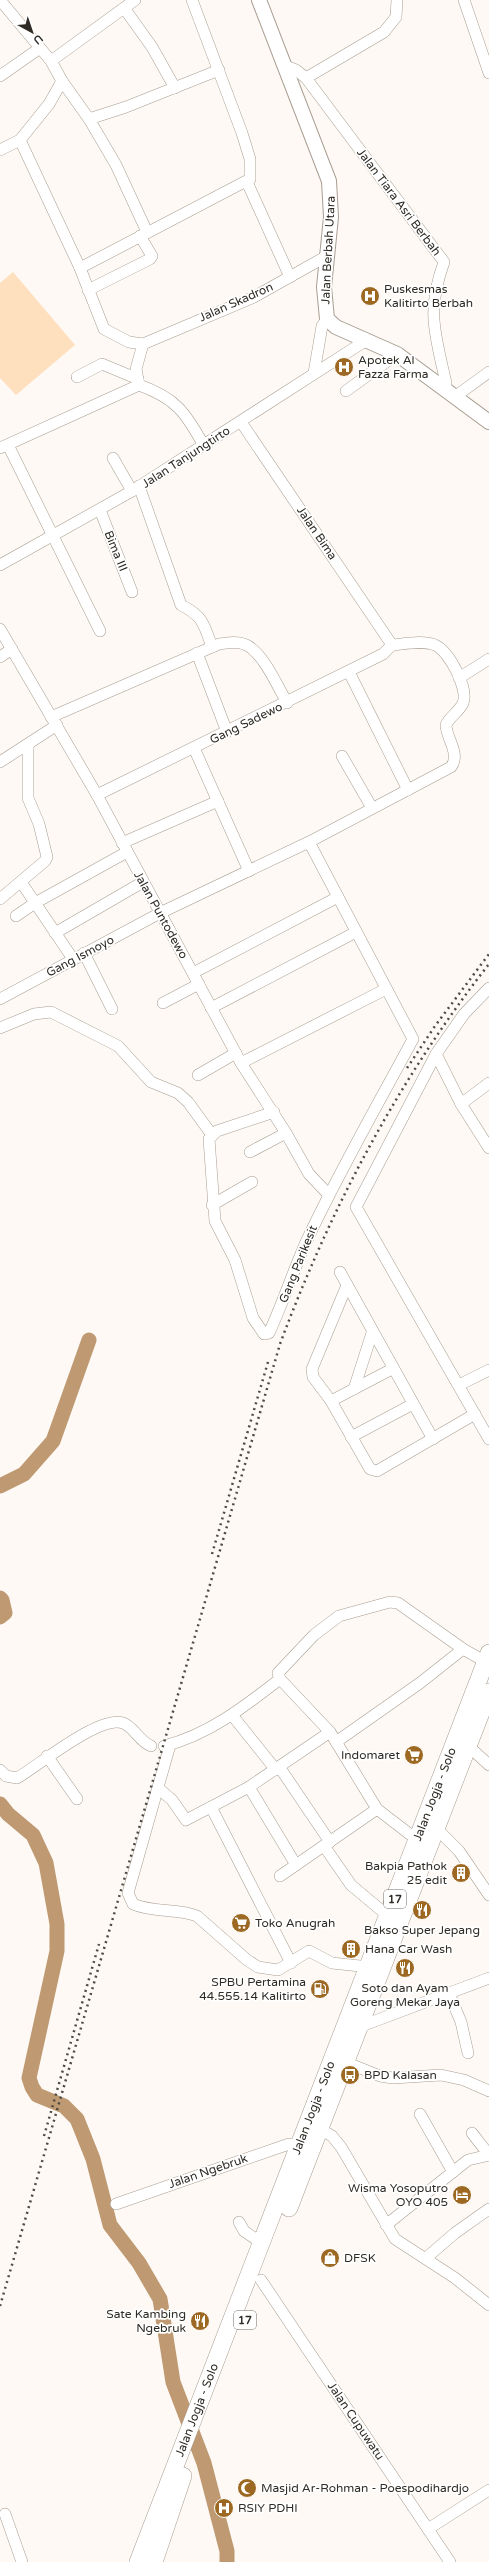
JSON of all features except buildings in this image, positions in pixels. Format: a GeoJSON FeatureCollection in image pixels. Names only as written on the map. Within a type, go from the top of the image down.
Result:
{"type":"FeatureCollection","features":[{"type":"Feature","properties":{"kind":"highway","name":"Jalan Jogja - Solo"},"geometry":{"type":"LineString","coordinates":[[154,2562],[196,2411],[263,2244],[282,2210],[320,2129],[346,2062],[436,1828],[487,1657]]}},
{"type":"Feature","properties":{"kind":"highway","name":"Jalan Jogja - Solo"},"geometry":{"type":"LineString","coordinates":[[138,2562],[184,2457],[202,2427],[261,2280],[300,2145],[416,1839],[462,1742],[489,1692]]}},
{"type":"Feature","properties":{"kind":"main road","name":"Jalan Berbah Utara"},"geometry":{"type":"LineString","coordinates":[[259,0],[329,182],[332,210],[324,287],[328,319],[336,327],[365,338],[398,354],[489,422]]}},
{"type":"Feature","properties":{"kind":"street"},"geometry":{"type":"LineString","coordinates":[[0,0],[51,61],[62,81],[89,119],[116,165],[152,256],[150,259],[88,290]]}},
{"type":"Feature","properties":{"kind":"street"},"geometry":{"type":"LineString","coordinates":[[51,61],[135,0]]}},
{"type":"Feature","properties":{"kind":"street"},"geometry":{"type":"LineString","coordinates":[[80,268],[247,182],[250,174],[250,159],[219,70],[192,0]]}},
{"type":"Feature","properties":{"kind":"street"},"geometry":{"type":"LineString","coordinates":[[306,78],[384,32],[396,17],[397,0]]}},
{"type":"Feature","properties":{"kind":"street"},"geometry":{"type":"LineString","coordinates":[[464,0],[489,73]]}},
{"type":"Feature","properties":{"kind":"street"},"geometry":{"type":"LineString","coordinates":[[124,8],[152,47],[175,88]]}},
{"type":"Feature","properties":{"kind":"street"},"geometry":{"type":"LineString","coordinates":[[0,76],[40,48]]}},
{"type":"Feature","properties":{"kind":"street","name":"Jalan Tiara Asri Berbah"},"geometry":{"type":"LineString","coordinates":[[285,66],[296,70],[306,78],[444,262],[433,305],[434,329],[446,383],[450,392]]}},
{"type":"Feature","properties":{"kind":"street"},"geometry":{"type":"LineString","coordinates":[[89,119],[175,88],[219,70]]}},
{"type":"Feature","properties":{"kind":"street"},"geometry":{"type":"LineString","coordinates":[[0,150],[20,140],[49,104],[62,81]]}},
{"type":"Feature","properties":{"kind":"street"},"geometry":{"type":"LineString","coordinates":[[20,140],[80,268],[104,329],[129,342],[143,344],[136,369],[138,382]]}},
{"type":"Feature","properties":{"kind":"street"},"geometry":{"type":"LineString","coordinates":[[247,182],[290,277]]}},
{"type":"Feature","properties":{"kind":"street","name":"Jalan Skadron"},"geometry":{"type":"LineString","coordinates":[[143,344],[254,297],[327,256]]}},
{"type":"Feature","properties":{"kind":"street"},"geometry":{"type":"LineString","coordinates":[[314,373],[322,326],[328,319]]}},
{"type":"Feature","properties":{"kind":"street","name":"Jalan Tanjungtirto"},"geometry":{"type":"LineString","coordinates":[[0,565],[55,536],[136,489],[241,422],[365,338]]}},
{"type":"Feature","properties":{"kind":"street"},"geometry":{"type":"LineString","coordinates":[[346,391],[398,354]]}},
{"type":"Feature","properties":{"kind":"street"},"geometry":{"type":"LineString","coordinates":[[77,377],[102,364],[164,396],[179,406],[204,446]]}},
{"type":"Feature","properties":{"kind":"street"},"geometry":{"type":"LineString","coordinates":[[450,392],[489,372]]}},
{"type":"Feature","properties":{"kind":"street"},"geometry":{"type":"LineString","coordinates":[[100,631],[55,536],[4,446],[138,382]]}},
{"type":"Feature","properties":{"kind":"street","name":"Jalan Bima"},"geometry":{"type":"LineString","coordinates":[[241,422],[392,645]]}},
{"type":"Feature","properties":{"kind":"street"},"geometry":{"type":"LineString","coordinates":[[113,458],[136,489],[181,605],[196,612],[202,620],[212,647]]}},
{"type":"Feature","properties":{"kind":"street","name":"Bima III"},"geometry":{"type":"LineString","coordinates":[[100,510],[132,592]]}},
{"type":"Feature","properties":{"kind":"street","name":"Jalan Puntodewo"},"geometry":{"type":"LineString","coordinates":[[0,629],[97,795],[239,1058],[274,1112],[309,1174],[329,1195]]}},
{"type":"Feature","properties":{"kind":"street"},"geometry":{"type":"LineString","coordinates":[[0,762],[28,745],[54,721],[197,653],[212,647],[235,642],[246,644],[256,652],[287,703]]}},
{"type":"Feature","properties":{"kind":"street"},"geometry":{"type":"LineString","coordinates":[[392,645],[418,643],[434,645],[447,655],[459,678],[489,659]]}},
{"type":"Feature","properties":{"kind":"street","name":"Gang Sadewo"},"geometry":{"type":"LineString","coordinates":[[97,795],[349,672],[383,654],[392,645]]}},
{"type":"Feature","properties":{"kind":"street"},"geometry":{"type":"LineString","coordinates":[[0,656],[12,649]]}},
{"type":"Feature","properties":{"kind":"street"},"geometry":{"type":"LineString","coordinates":[[197,653],[227,732]]}},
{"type":"Feature","properties":{"kind":"street"},"geometry":{"type":"LineString","coordinates":[[349,672],[408,790]]}},
{"type":"Feature","properties":{"kind":"street","name":"Gang Ismoyo"},"geometry":{"type":"LineString","coordinates":[[0,999],[160,913],[309,842],[453,765],[454,753],[446,725],[463,703],[464,692],[459,678]]}},
{"type":"Feature","properties":{"kind":"street"},"geometry":{"type":"LineString","coordinates":[[0,899],[45,861],[47,856],[39,824],[28,798],[28,745]]}},
{"type":"Feature","properties":{"kind":"street"},"geometry":{"type":"LineString","coordinates":[[194,748],[249,871]]}},
{"type":"Feature","properties":{"kind":"street"},"geometry":{"type":"LineString","coordinates":[[342,756],[372,808]]}},
{"type":"Feature","properties":{"kind":"street"},"geometry":{"type":"LineString","coordinates":[[16,916],[125,848],[218,801]]}},
{"type":"Feature","properties":{"kind":"street"},"geometry":{"type":"LineString","coordinates":[[198,1076],[386,989],[309,842]]}},
{"type":"Feature","properties":{"kind":"street"},"geometry":{"type":"LineString","coordinates":[[21,882],[73,960]]}},
{"type":"Feature","properties":{"kind":"street"},"geometry":{"type":"LineString","coordinates":[[55,933],[143,882]]}},
{"type":"Feature","properties":{"kind":"street"},"geometry":{"type":"LineString","coordinates":[[193,973],[338,897]]}},
{"type":"Feature","properties":{"kind":"street"},"geometry":{"type":"LineString","coordinates":[[211,1008],[356,932]]}},
{"type":"Feature","properties":{"kind":"street"},"geometry":{"type":"LineString","coordinates":[[84,954],[112,1009]]}},
{"type":"Feature","properties":{"kind":"street"},"geometry":{"type":"LineString","coordinates":[[163,1003],[199,984]]}},
{"type":"Feature","properties":{"kind":"street"},"geometry":{"type":"LineString","coordinates":[[489,988],[469,1008],[436,1054],[356,1207],[489,1438]]}},
{"type":"Feature","properties":{"kind":"street","name":"Gang Parikesit"},"geometry":{"type":"LineString","coordinates":[[212,1205],[215,1221],[235,1260],[254,1318],[264,1334],[268,1333],[306,1242],[329,1195],[412,1039],[386,989]]}},
{"type":"Feature","properties":{"kind":"street"},"geometry":{"type":"LineString","coordinates":[[0,1028],[34,1014],[52,1012],[118,1046],[151,1082],[178,1093],[188,1102],[212,1135]]}},
{"type":"Feature","properties":{"kind":"street"},"geometry":{"type":"LineString","coordinates":[[436,1054],[461,1104],[487,1141]]}},
{"type":"Feature","properties":{"kind":"street"},"geometry":{"type":"LineString","coordinates":[[461,1104],[489,1083]]}},
{"type":"Feature","properties":{"kind":"street"},"geometry":{"type":"LineString","coordinates":[[252,1182],[212,1205],[209,1139],[212,1135],[274,1112]]}},
{"type":"Feature","properties":{"kind":"street"},"geometry":{"type":"LineString","coordinates":[[250,1152],[286,1133]]}},
{"type":"Feature","properties":{"kind":"street"},"geometry":{"type":"LineString","coordinates":[[340,1272],[372,1333],[433,1438]]}},
{"type":"Feature","properties":{"kind":"street"},"geometry":{"type":"LineString","coordinates":[[347,1285],[312,1369],[313,1377],[331,1402],[370,1469],[374,1471],[475,1414]]}},
{"type":"Feature","properties":{"kind":"street"},"geometry":{"type":"LineString","coordinates":[[354,1389],[372,1333]]}},
{"type":"Feature","properties":{"kind":"street"},"geometry":{"type":"LineString","coordinates":[[331,1402],[392,1368]]}},
{"type":"Feature","properties":{"kind":"street"},"geometry":{"type":"LineString","coordinates":[[459,1385],[489,1370]]}},
{"type":"Feature","properties":{"kind":"street"},"geometry":{"type":"LineString","coordinates":[[351,1437],[413,1404]]}},
{"type":"Feature","properties":{"kind":"street"},"geometry":{"type":"LineString","coordinates":[[368,1969],[360,1966],[332,1962],[309,1952],[278,1970],[258,1967],[197,1916],[186,1911],[143,1907],[133,1904],[128,1893],[158,1788],[166,1746],[200,1733],[232,1715],[279,1678],[290,1658],[314,1635],[339,1616],[390,1602],[398,1603],[463,1649],[487,1657]]}},
{"type":"Feature","properties":{"kind":"street"},"geometry":{"type":"LineString","coordinates":[[336,1742],[420,1683],[463,1649]]}},
{"type":"Feature","properties":{"kind":"street"},"geometry":{"type":"LineString","coordinates":[[279,1678],[330,1732],[377,1809],[416,1839]]}},
{"type":"Feature","properties":{"kind":"street"},"geometry":{"type":"LineString","coordinates":[[232,1715],[278,1769],[352,1885],[388,1916]]}},
{"type":"Feature","properties":{"kind":"street"},"geometry":{"type":"LineString","coordinates":[[0,1770],[6,1776],[17,1778],[47,1756],[84,1734],[116,1722],[129,1726],[142,1743],[151,1746]]}},
{"type":"Feature","properties":{"kind":"street"},"geometry":{"type":"LineString","coordinates":[[158,1788],[172,1800],[186,1820],[249,1787],[278,1769],[330,1732]]}},
{"type":"Feature","properties":{"kind":"street"},"geometry":{"type":"LineString","coordinates":[[462,1742],[489,1765]]}},
{"type":"Feature","properties":{"kind":"street"},"geometry":{"type":"LineString","coordinates":[[47,1756],[77,1799]]}},
{"type":"Feature","properties":{"kind":"street"},"geometry":{"type":"LineString","coordinates":[[249,1787],[296,1865]]}},
{"type":"Feature","properties":{"kind":"street"},"geometry":{"type":"LineString","coordinates":[[211,1807],[291,1963]]}},
{"type":"Feature","properties":{"kind":"street"},"geometry":{"type":"LineString","coordinates":[[280,1876],[377,1809]]}},
{"type":"Feature","properties":{"kind":"street"},"geometry":{"type":"LineString","coordinates":[[436,1828],[459,1851],[489,1895]]}},
{"type":"Feature","properties":{"kind":"street"},"geometry":{"type":"LineString","coordinates":[[359,2027],[489,1978]]}},
{"type":"Feature","properties":{"kind":"street"},"geometry":{"type":"LineString","coordinates":[[449,1993],[461,2022],[468,2053]]}},
{"type":"Feature","properties":{"kind":"street"},"geometry":{"type":"LineString","coordinates":[[346,2062],[380,2076],[393,2078],[446,2076],[464,2080],[489,2091]]}},
{"type":"Feature","properties":{"kind":"street"},"geometry":{"type":"LineString","coordinates":[[420,2114],[453,2172]]}},
{"type":"Feature","properties":{"kind":"street"},"geometry":{"type":"LineString","coordinates":[[320,2129],[332,2136],[341,2147],[395,2239],[426,2258],[487,2300]]}},
{"type":"Feature","properties":{"kind":"street"},"geometry":{"type":"LineString","coordinates":[[386,2226],[468,2160],[489,2155],[472,2133]]}},
{"type":"Feature","properties":{"kind":"street","name":"Jalan Ngebruk"},"geometry":{"type":"LineString","coordinates":[[116,2204],[289,2144],[300,2145]]}},
{"type":"Feature","properties":{"kind":"street"},"geometry":{"type":"LineString","coordinates":[[426,2258],[455,2232],[489,2209]]}},
{"type":"Feature","properties":{"kind":"street"},"geometry":{"type":"LineString","coordinates":[[239,2222],[244,2231],[263,2244]]}},
{"type":"Feature","properties":{"kind":"street","name":"Jalan Cupuwatu"},"geometry":{"type":"LineString","coordinates":[[261,2280],[450,2562]]}},
{"type":"Feature","properties":{"kind":"street"},"geometry":{"type":"LineString","coordinates":[[428,2529],[489,2490]]}},
{"type":"Feature","properties":{"kind":"street"},"geometry":{"type":"LineString","coordinates":[[5,2514],[22,2562]]}},
{"type":"Feature","properties":{"kind":"shaded area"},"geometry":{"type":"Polygon","coordinates":[[[13,272],[75,345],[16,395],[0,378],[0,283],[13,272]]]}},
{"type":"Feature","properties":{"kind":"waterway"},"geometry":{"type":"LineString","coordinates":[[0,1486],[24,1474],[53,1441],[89,1340]]}},
{"type":"Feature","properties":{"kind":"waterway"},"geometry":{"type":"LineString","coordinates":[[0,1598],[2,1600],[5,1613],[0,1617]]}},
{"type":"Feature","properties":{"kind":"waterway"},"geometry":{"type":"LineString","coordinates":[[0,1804],[8,1814],[33,1835],[46,1863],[57,1924],[57,1951],[29,2078],[37,2095],[64,2106],[77,2119],[93,2159],[110,2225],[139,2263],[160,2299],[173,2382],[204,2463],[227,2551],[227,2562]]}},
{"type":"Feature","properties":{"kind":"railway"},"geometry":{"type":"LineString","coordinates":[[407,1068],[435,1026],[489,954]]}},
{"type":"Feature","properties":{"kind":"railway"},"geometry":{"type":"LineString","coordinates":[[0,2306],[280,1344],[322,1243],[370,1146],[426,1053],[456,1008],[489,964]]}},
{"type":"Feature","properties":{"kind":"railway"},"geometry":{"type":"LineString","coordinates":[[212,1554],[268,1362]]}},
{"type":"Feature","properties":{"kind":"railway"},"geometry":{"type":"LineString","coordinates":[[44,2136],[99,1944]]}},
{"type":"Feature","properties":{"kind":"place","name":"Puskesmas Kalitirto Berbah"},"geometry":{"type":"Point","coordinates":[370,296]}},
{"type":"Feature","properties":{"kind":"place","name":"Apotek Al Fazza Farma"},"geometry":{"type":"Point","coordinates":[344,367]}},
{"type":"Feature","properties":{"kind":"place","name":"Indomaret"},"geometry":{"type":"Point","coordinates":[414,1755]}},
{"type":"Feature","properties":{"kind":"place","name":"Bakpia Pathok 25 edit"},"geometry":{"type":"Point","coordinates":[461,1873]}},
{"type":"Feature","properties":{"kind":"place","name":"Bakso Super Jepang"},"geometry":{"type":"Point","coordinates":[422,1910]}},
{"type":"Feature","properties":{"kind":"place","name":"Toko Anugrah"},"geometry":{"type":"Point","coordinates":[241,1923]}},
{"type":"Feature","properties":{"kind":"place","name":"Hana Car Wash"},"geometry":{"type":"Point","coordinates":[351,1949]}},
{"type":"Feature","properties":{"kind":"place","name":"Soto dan Ayam Goreng Mekar Jaya"},"geometry":{"type":"Point","coordinates":[405,1968]}},
{"type":"Feature","properties":{"kind":"place","name":"SPBU Pertamina 44.555.14 Kalitirto"},"geometry":{"type":"Point","coordinates":[320,1989]}},
{"type":"Feature","properties":{"kind":"place","name":"BPD Kalasan"},"geometry":{"type":"Point","coordinates":[350,2075]}},
{"type":"Feature","properties":{"kind":"place","name":"Wisma Yosoputro OYO 405"},"geometry":{"type":"Point","coordinates":[462,2195]}},
{"type":"Feature","properties":{"kind":"place","name":"DFSK"},"geometry":{"type":"Point","coordinates":[330,2258]}},
{"type":"Feature","properties":{"kind":"place","name":"Sate Kambing Ngebruk"},"geometry":{"type":"Point","coordinates":[200,2321]}},
{"type":"Feature","properties":{"kind":"place","name":"Masjid Ar-Rohman - Poespodihardjo"},"geometry":{"type":"Point","coordinates":[247,2488]}},
{"type":"Feature","properties":{"kind":"place","name":"RSIY PDHI"},"geometry":{"type":"Point","coordinates":[224,2508]}}]}
